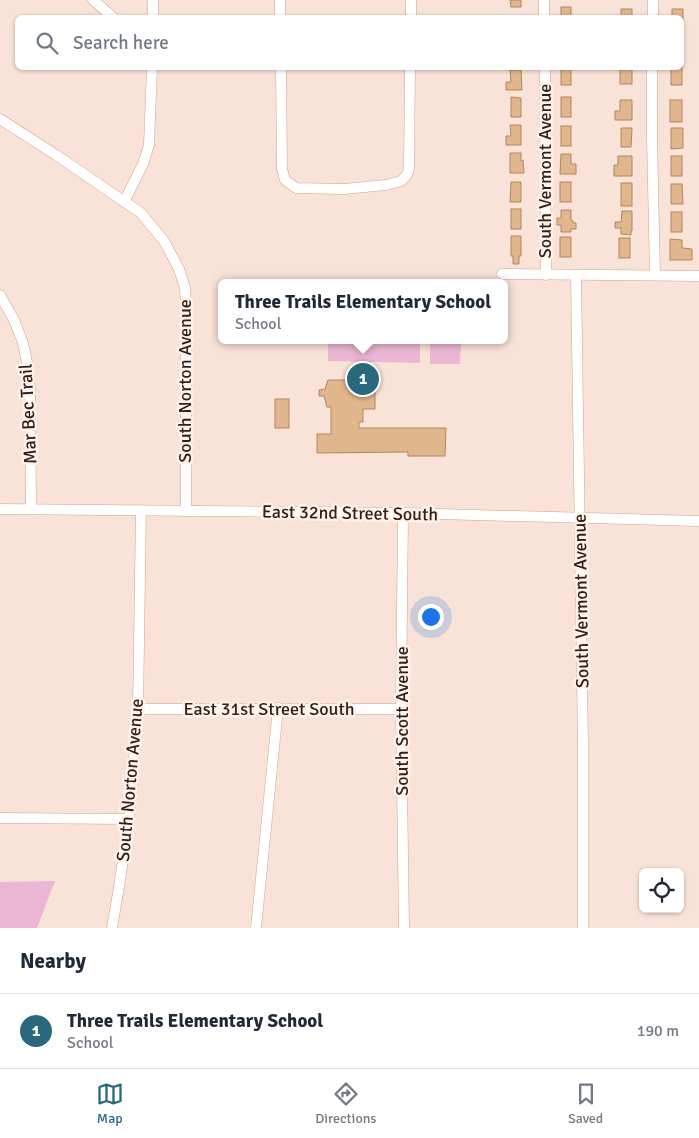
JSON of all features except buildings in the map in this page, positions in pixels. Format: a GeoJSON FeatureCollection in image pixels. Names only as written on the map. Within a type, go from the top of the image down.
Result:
{"type":"FeatureCollection","features":[{"type":"Feature","properties":{"kind":"street"},"geometry":{"type":"LineString","coordinates":[[93,0],[110,15]]}},
{"type":"Feature","properties":{"kind":"street"},"geometry":{"type":"LineString","coordinates":[[153,0],[153,15]]}},
{"type":"Feature","properties":{"kind":"street"},"geometry":{"type":"LineString","coordinates":[[280,0],[280,15]]}},
{"type":"Feature","properties":{"kind":"street"},"geometry":{"type":"LineString","coordinates":[[411,0],[411,15]]}},
{"type":"Feature","properties":{"kind":"street"},"geometry":{"type":"LineString","coordinates":[[544,0],[544,15]]}},
{"type":"Feature","properties":{"kind":"street"},"geometry":{"type":"LineString","coordinates":[[653,0],[653,15]]}},
{"type":"Feature","properties":{"kind":"street"},"geometry":{"type":"LineString","coordinates":[[124,202],[143,164],[149,145],[152,70]]}},
{"type":"Feature","properties":{"kind":"street"},"geometry":{"type":"LineString","coordinates":[[281,70],[282,169],[285,180],[296,188],[344,189],[401,182],[407,175],[409,169],[410,70]]}},
{"type":"Feature","properties":{"kind":"street","name":"South Vermont Avenue"},"geometry":{"type":"LineString","coordinates":[[544,70],[546,275]]}},
{"type":"Feature","properties":{"kind":"street"},"geometry":{"type":"LineString","coordinates":[[652,70],[654,275]]}},
{"type":"Feature","properties":{"kind":"street","name":"South Norton Avenue"},"geometry":{"type":"LineString","coordinates":[[0,120],[56,155],[141,213],[164,241],[179,270],[184,288],[186,308],[186,511]]}},
{"type":"Feature","properties":{"kind":"street"},"geometry":{"type":"LineString","coordinates":[[502,274],[699,276]]}},
{"type":"Feature","properties":{"kind":"street","name":"South Vermont Avenue"},"geometry":{"type":"LineString","coordinates":[[576,275],[583,754],[583,928]]}},
{"type":"Feature","properties":{"kind":"street","name":"Mar Bec Trail"},"geometry":{"type":"LineString","coordinates":[[0,295],[14,320],[23,343],[27,362],[30,386],[31,509]]}},
{"type":"Feature","properties":{"kind":"street","name":"East 32nd Street South"},"geometry":{"type":"LineString","coordinates":[[0,509],[403,514],[699,521]]}},
{"type":"Feature","properties":{"kind":"street","name":"South Norton Avenue"},"geometry":{"type":"LineString","coordinates":[[112,928],[129,818],[138,708],[142,510]]}},
{"type":"Feature","properties":{"kind":"street","name":"South Scott Avenue"},"geometry":{"type":"LineString","coordinates":[[403,514],[401,709],[404,928]]}},
{"type":"Feature","properties":{"kind":"street","name":"East 31st Street South"},"geometry":{"type":"LineString","coordinates":[[138,708],[401,709]]}},
{"type":"Feature","properties":{"kind":"street"},"geometry":{"type":"LineString","coordinates":[[256,928],[278,708]]}},
{"type":"Feature","properties":{"kind":"street"},"geometry":{"type":"LineString","coordinates":[[0,818],[129,818]]}},
{"type":"Feature","properties":{"kind":"shaded area"},"geometry":{"type":"Polygon","coordinates":[[[328,344],[420,344],[420,363],[328,361],[328,344]]]}},
{"type":"Feature","properties":{"kind":"shaded area"},"geometry":{"type":"Polygon","coordinates":[[[430,344],[461,344],[460,364],[430,364],[430,344]]]}},
{"type":"Feature","properties":{"kind":"shaded area"},"geometry":{"type":"Polygon","coordinates":[[[55,881],[37,928],[0,928],[0,882],[55,881]]]}},
{"type":"Feature","properties":{"kind":"place","name":"Three Trails Elementary School"},"geometry":{"type":"Point","coordinates":[363,379]}}]}
